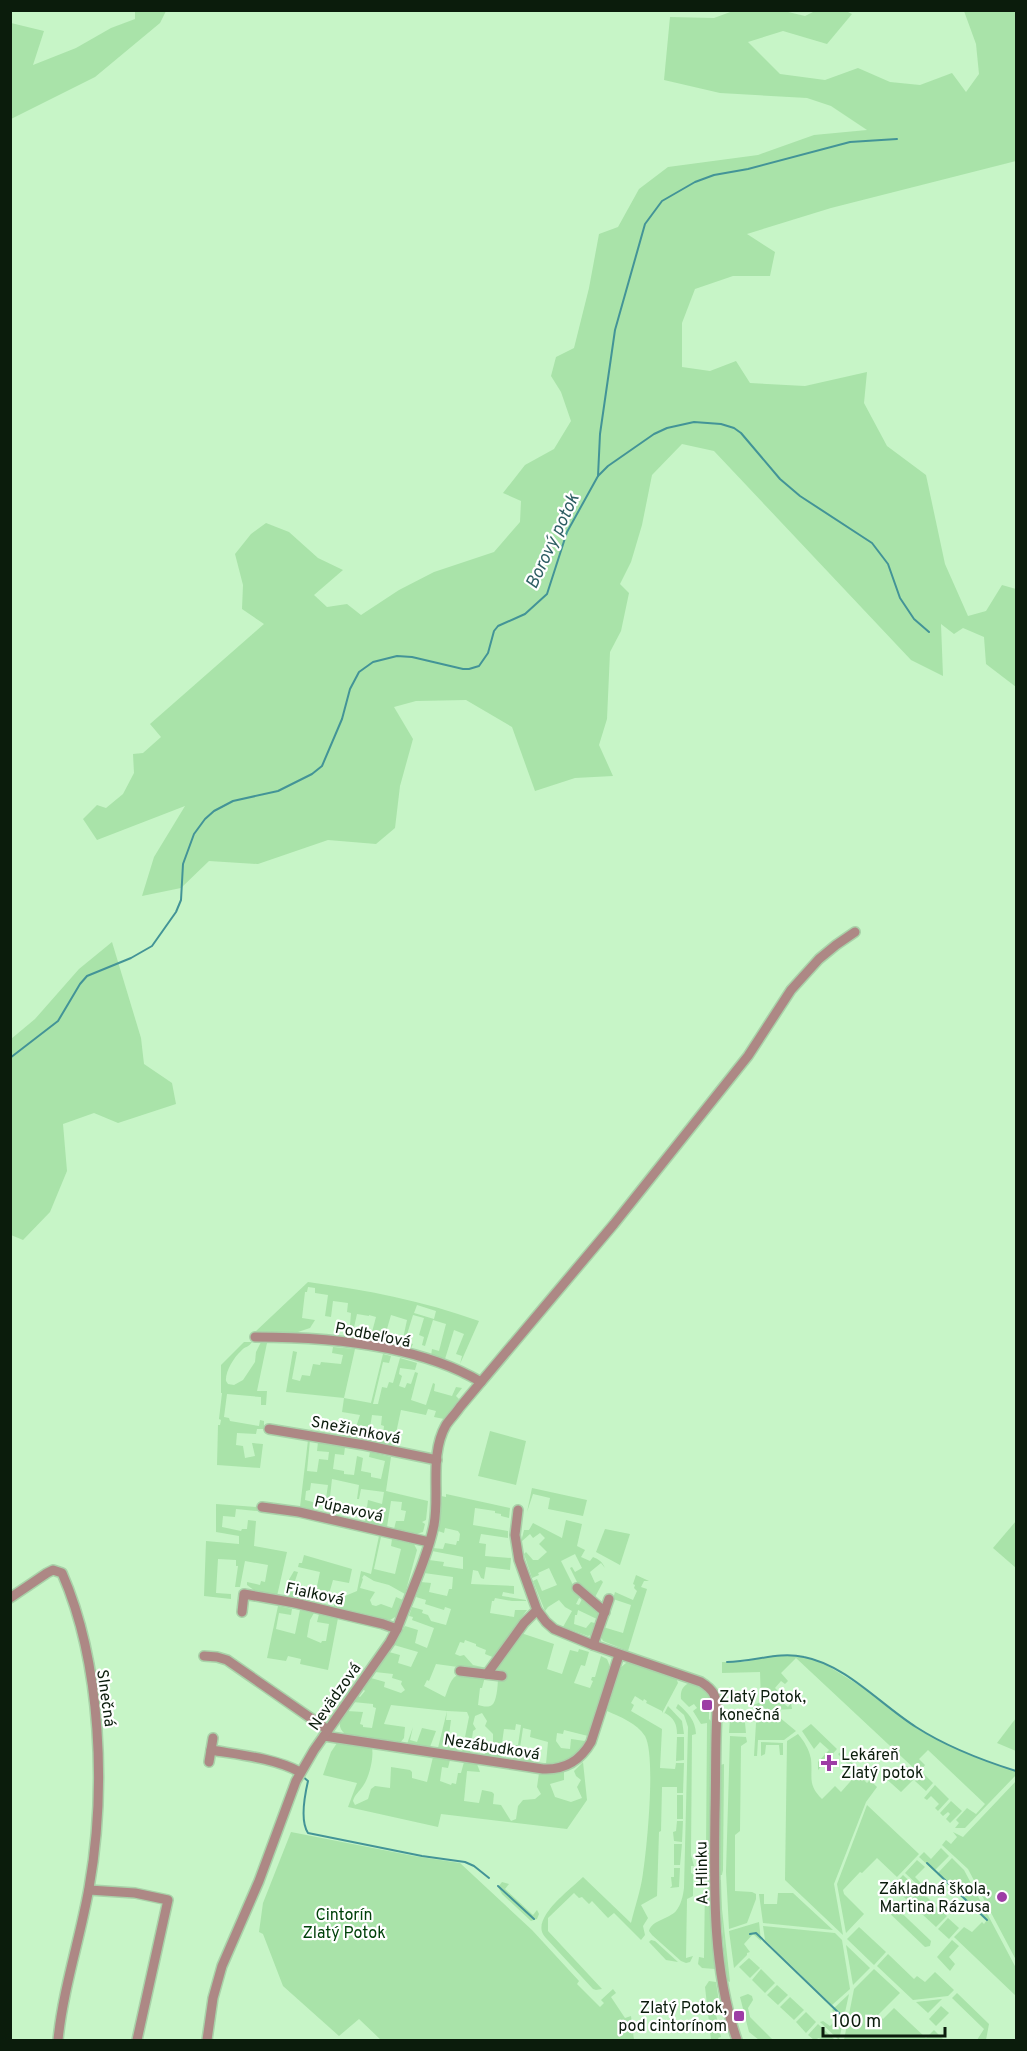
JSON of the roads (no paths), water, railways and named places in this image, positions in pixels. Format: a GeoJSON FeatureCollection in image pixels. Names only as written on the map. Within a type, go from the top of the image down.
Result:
{"type":"FeatureCollection","features":[{"type":"Feature","properties":{"kind":"street","name":"Nevädzová"},"geometry":{"type":"LineString","coordinates":[[207,2040],[213,1998],[222,1966],[259,1881],[300,1772],[397,1629],[434,1524],[437,1460],[440,1441],[446,1426],[614,1224],[748,1056],[790,990],[819,959],[855,932]]}},
{"type":"Feature","properties":{"kind":"street","name":"Podbeľová"},"geometry":{"type":"LineString","coordinates":[[255,1337],[315,1339],[375,1346],[460,1369],[484,1378]]}},
{"type":"Feature","properties":{"kind":"street","name":"Snežienková"},"geometry":{"type":"LineString","coordinates":[[269,1429],[344,1441],[437,1460]]}},
{"type":"Feature","properties":{"kind":"street","name":"Púpavová"},"geometry":{"type":"LineString","coordinates":[[262,1507],[299,1512],[429,1542]]}},
{"type":"Feature","properties":{"kind":"street"},"geometry":{"type":"LineString","coordinates":[[518,1510],[515,1522],[516,1547],[537,1610],[554,1629],[620,1655]]}},
{"type":"Feature","properties":{"kind":"street","name":"Slnečná"},"geometry":{"type":"LineString","coordinates":[[10,1598],[47,1573],[57,1570],[62,1573],[79,1625],[92,1692],[98,1745],[98,1807],[94,1856],[58,2040]]}},
{"type":"Feature","properties":{"kind":"street"},"geometry":{"type":"LineString","coordinates":[[577,1588],[605,1612]]}},
{"type":"Feature","properties":{"kind":"street","name":"Fialková"},"geometry":{"type":"LineString","coordinates":[[242,1612],[244,1594],[295,1603],[397,1629]]}},
{"type":"Feature","properties":{"kind":"street"},"geometry":{"type":"LineString","coordinates":[[593,1645],[609,1599]]}},
{"type":"Feature","properties":{"kind":"street"},"geometry":{"type":"LineString","coordinates":[[487,1674],[524,1623],[537,1610]]}},
{"type":"Feature","properties":{"kind":"street","name":"Nezábudková"},"geometry":{"type":"LineString","coordinates":[[204,1656],[217,1656],[227,1660],[326,1733],[543,1769],[558,1768],[577,1760],[585,1752],[591,1742],[620,1655]]}},
{"type":"Feature","properties":{"kind":"street","name":"A. Hlinku"},"geometry":{"type":"LineString","coordinates":[[620,1655],[701,1682],[710,1687],[716,1695],[717,1917],[725,1994],[737,2040]]}},
{"type":"Feature","properties":{"kind":"street"},"geometry":{"type":"LineString","coordinates":[[460,1671],[502,1676]]}},
{"type":"Feature","properties":{"kind":"street"},"geometry":{"type":"LineString","coordinates":[[209,1762],[213,1738]]}},
{"type":"Feature","properties":{"kind":"street"},"geometry":{"type":"LineString","coordinates":[[211,1750],[267,1761],[291,1767],[300,1772]]}},
{"type":"Feature","properties":{"kind":"street"},"geometry":{"type":"LineString","coordinates":[[89,1890],[135,1893],[168,1900],[137,2040]]}},
{"type":"Feature","properties":{"kind":"waterway","name":"Borový potok"},"geometry":{"type":"LineString","coordinates":[[598,476],[600,434],[615,330],[645,224],[662,201],[695,182],[714,175],[748,169],[850,142],[897,139]]}},
{"type":"Feature","properties":{"kind":"waterway","name":"Borový potok"},"geometry":{"type":"LineString","coordinates":[[10,1058],[58,1021],[87,976],[131,958],[152,946],[176,912],[181,900],[183,864],[194,834],[205,819],[214,811],[233,801],[278,791],[312,774],[322,766],[342,719],[350,689],[359,672],[373,662],[397,656],[412,657],[463,669],[479,666],[488,653],[494,631],[498,626],[525,614],[547,594],[567,532],[598,476],[608,466],[654,434],[667,428],[694,422],[721,424],[741,433],[780,479],[800,496],[872,543],[888,564],[900,598],[914,619],[929,632]]}},
{"type":"Feature","properties":{"kind":"waterway"},"geometry":{"type":"LineString","coordinates":[[727,1662],[785,1655],[819,1661],[849,1677],[903,1718],[940,1741],[1016,1771]]}},
{"type":"Feature","properties":{"kind":"waterway"},"geometry":{"type":"LineString","coordinates":[[302,1776],[308,1781],[304,1815],[308,1833],[422,1856],[465,1862],[489,1878]]}},
{"type":"Feature","properties":{"kind":"waterway"},"geometry":{"type":"LineString","coordinates":[[927,1863],[987,1920]]}},
{"type":"Feature","properties":{"kind":"waterway"},"geometry":{"type":"LineString","coordinates":[[498,1886],[534,1919]]}},
{"type":"Feature","properties":{"kind":"waterway"},"geometry":{"type":"LineString","coordinates":[[750,1934],[756,1933],[841,2015]]}},
{"type":"Feature","properties":{"kind":"place","name":"Zlatý Potok, konečná"},"geometry":{"type":"Point","coordinates":[707,1705]}},
{"type":"Feature","properties":{"kind":"place","name":"Lekáreň Zlatý potok"},"geometry":{"type":"Point","coordinates":[829,1763]}},
{"type":"Feature","properties":{"kind":"place","name":"Základná škola, Martina Rázusa"},"geometry":{"type":"Point","coordinates":[1002,1897]}},
{"type":"Feature","properties":{"kind":"place","name":"Zlatý Potok, pod cintorínom"},"geometry":{"type":"Point","coordinates":[739,2016]}},
{"type":"Feature","properties":{"kind":"park label","name":"Cintorín Zlatý Potok"},"geometry":{"type":"Point","coordinates":[344,1923]}}]}
